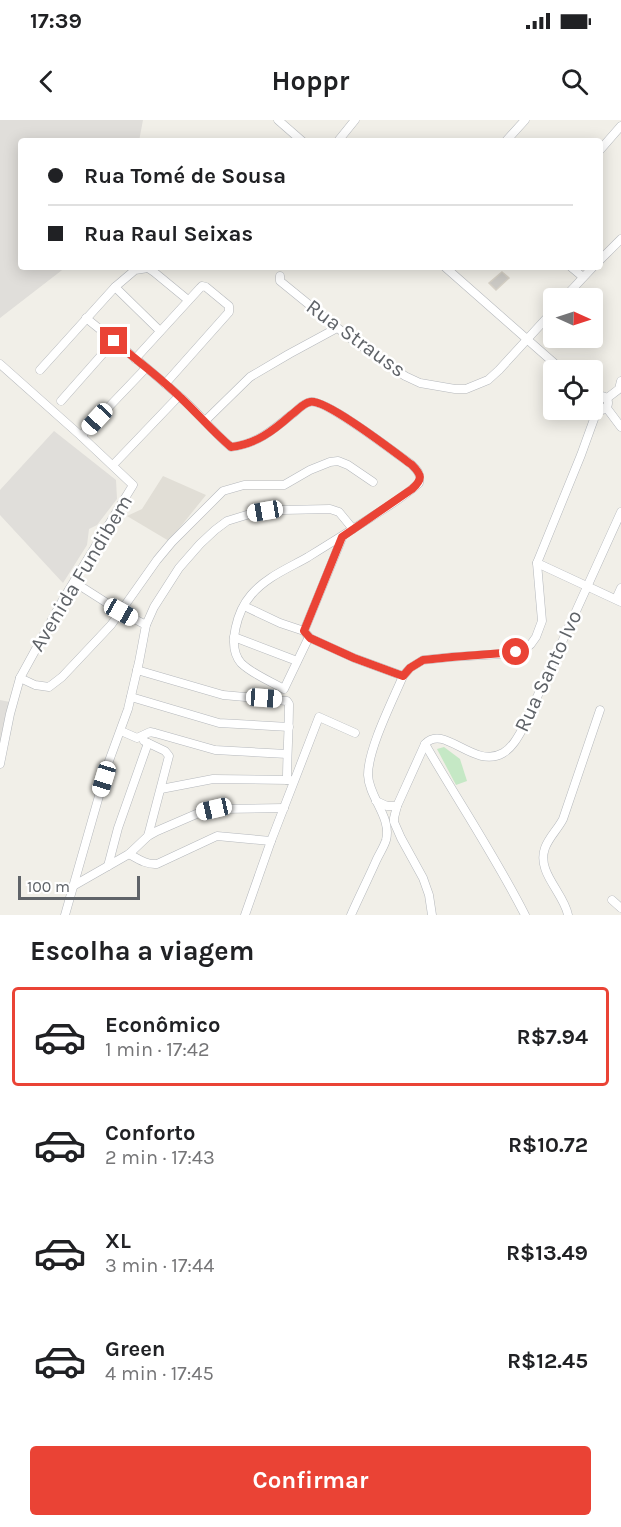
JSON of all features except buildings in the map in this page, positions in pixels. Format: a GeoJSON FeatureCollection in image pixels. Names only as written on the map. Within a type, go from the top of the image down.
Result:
{"type":"FeatureCollection","features":[{"type":"Feature","properties":{"kind":"street"},"geometry":{"type":"LineString","coordinates":[[278,120],[299,138]]}},
{"type":"Feature","properties":{"kind":"street"},"geometry":{"type":"LineString","coordinates":[[341,138],[356,120]]}},
{"type":"Feature","properties":{"kind":"street"},"geometry":{"type":"LineString","coordinates":[[509,138],[525,120]]}},
{"type":"Feature","properties":{"kind":"street"},"geometry":{"type":"LineString","coordinates":[[603,147],[621,126]]}},
{"type":"Feature","properties":{"kind":"street"},"geometry":{"type":"LineString","coordinates":[[603,257],[621,238]]}},
{"type":"Feature","properties":{"kind":"street"},"geometry":{"type":"LineString","coordinates":[[40,370],[115,287],[135,270]]}},
{"type":"Feature","properties":{"kind":"street"},"geometry":{"type":"LineString","coordinates":[[151,270],[188,300]]}},
{"type":"Feature","properties":{"kind":"street"},"geometry":{"type":"LineString","coordinates":[[448,270],[550,360]]}},
{"type":"Feature","properties":{"kind":"street"},"geometry":{"type":"LineString","coordinates":[[574,270],[583,278]]}},
{"type":"Feature","properties":{"kind":"street"},"geometry":{"type":"LineString","coordinates":[[574,288],[590,270]]}},
{"type":"Feature","properties":{"kind":"street","name":"Rua Strauss"},"geometry":{"type":"LineString","coordinates":[[280,276],[280,281],[337,328],[405,376],[420,383],[466,389],[488,380],[543,322]]}},
{"type":"Feature","properties":{"kind":"street"},"geometry":{"type":"LineString","coordinates":[[135,359],[200,288],[204,286],[229,306],[230,310],[165,384]]}},
{"type":"Feature","properties":{"kind":"street"},"geometry":{"type":"LineString","coordinates":[[115,287],[160,331]]}},
{"type":"Feature","properties":{"kind":"street"},"geometry":{"type":"LineString","coordinates":[[86,318],[179,396],[214,433],[231,447],[242,446],[263,437],[306,403],[315,401],[350,421],[418,471],[419,483],[395,502],[342,537],[273,576],[252,594],[238,618],[234,636],[236,656],[248,669],[284,689],[310,638]]}},
{"type":"Feature","properties":{"kind":"street"},"geometry":{"type":"LineString","coordinates":[[205,421],[250,377],[337,328]]}},
{"type":"Feature","properties":{"kind":"street"},"geometry":{"type":"LineString","coordinates":[[61,401],[114,341]]}},
{"type":"Feature","properties":{"kind":"street","name":"Avenida Fundibem"},"geometry":{"type":"LineString","coordinates":[[0,364],[133,485],[74,582],[20,678],[0,764]]}},
{"type":"Feature","properties":{"kind":"street"},"geometry":{"type":"LineString","coordinates":[[81,436],[146,368]]}},
{"type":"Feature","properties":{"kind":"street"},"geometry":{"type":"LineString","coordinates":[[621,381],[619,389],[603,405],[621,426]]}},
{"type":"Feature","properties":{"kind":"street"},"geometry":{"type":"LineString","coordinates":[[113,465],[179,396]]}},
{"type":"Feature","properties":{"kind":"street"},"geometry":{"type":"LineString","coordinates":[[351,915],[386,839],[385,821],[375,800],[368,776],[376,740],[403,676],[410,668],[423,660],[516,652],[524,650],[531,644],[542,621],[537,563],[596,420]]}},
{"type":"Feature","properties":{"kind":"street"},"geometry":{"type":"LineString","coordinates":[[20,678],[36,685],[49,687],[56,683],[111,625],[164,551],[224,490],[244,485],[284,485],[310,470],[338,461],[373,482]]}},
{"type":"Feature","properties":{"kind":"street"},"geometry":{"type":"LineString","coordinates":[[65,915],[109,761],[131,697],[146,625],[154,607],[179,568],[200,544],[227,521],[265,511],[330,509],[339,512],[353,529]]}},
{"type":"Feature","properties":{"kind":"street","name":"Rua Santo Ivo"},"geometry":{"type":"LineString","coordinates":[[426,742],[437,737],[443,738],[472,753],[486,757],[502,753],[510,747],[523,728],[621,512]]}},
{"type":"Feature","properties":{"kind":"street"},"geometry":{"type":"LineString","coordinates":[[304,631],[342,537]]}},
{"type":"Feature","properties":{"kind":"street"},"geometry":{"type":"LineString","coordinates":[[537,563],[618,601],[621,588]]}},
{"type":"Feature","properties":{"kind":"street"},"geometry":{"type":"LineString","coordinates":[[74,582],[146,625]]}},
{"type":"Feature","properties":{"kind":"street"},"geometry":{"type":"LineString","coordinates":[[244,606],[280,623],[304,631],[310,638],[354,658],[403,676]]}},
{"type":"Feature","properties":{"kind":"street"},"geometry":{"type":"LineString","coordinates":[[234,636],[297,661]]}},
{"type":"Feature","properties":{"kind":"street"},"geometry":{"type":"LineString","coordinates":[[137,670],[223,695],[287,701],[289,704],[287,754],[291,780]]}},
{"type":"Feature","properties":{"kind":"street"},"geometry":{"type":"LineString","coordinates":[[131,697],[219,723],[289,727]]}},
{"type":"Feature","properties":{"kind":"street"},"geometry":{"type":"LineString","coordinates":[[568,915],[547,872],[543,855],[548,841],[563,819],[600,710]]}},
{"type":"Feature","properties":{"kind":"street"},"geometry":{"type":"LineString","coordinates":[[245,915],[284,808],[291,780],[320,717],[355,733]]}},
{"type":"Feature","properties":{"kind":"street"},"geometry":{"type":"LineString","coordinates":[[121,731],[168,754],[148,836]]}},
{"type":"Feature","properties":{"kind":"street"},"geometry":{"type":"LineString","coordinates":[[136,738],[150,732],[215,750],[287,754]]}},
{"type":"Feature","properties":{"kind":"street"},"geometry":{"type":"LineString","coordinates":[[426,742],[397,806],[394,822],[423,878],[429,895],[432,915]]}},
{"type":"Feature","properties":{"kind":"street"},"geometry":{"type":"LineString","coordinates":[[426,742],[450,787],[496,860],[525,915]]}},
{"type":"Feature","properties":{"kind":"street"},"geometry":{"type":"LineString","coordinates":[[108,866],[118,828],[148,743]]}},
{"type":"Feature","properties":{"kind":"street"},"geometry":{"type":"LineString","coordinates":[[160,789],[213,778],[291,780]]}},
{"type":"Feature","properties":{"kind":"street"},"geometry":{"type":"LineString","coordinates":[[375,800],[387,806],[397,806]]}},
{"type":"Feature","properties":{"kind":"street"},"geometry":{"type":"LineString","coordinates":[[73,886],[129,854],[148,836],[167,825],[201,812],[214,809],[284,808]]}},
{"type":"Feature","properties":{"kind":"street"},"geometry":{"type":"LineString","coordinates":[[129,854],[153,865],[217,836],[271,841]]}},
{"type":"Feature","properties":{"kind":"street"},"geometry":{"type":"LineString","coordinates":[[386,839],[401,838]]}},
{"type":"Feature","properties":{"kind":"street"},"geometry":{"type":"LineString","coordinates":[[612,900],[621,909]]}},
{"type":"Feature","properties":{"kind":"shaded area"},"geometry":{"type":"Polygon","coordinates":[[[0,120],[143,120],[140,138],[18,138],[18,270],[62,270],[0,318],[0,120]]]}},
{"type":"Feature","properties":{"kind":"shaded area"},"geometry":{"type":"Polygon","coordinates":[[[54,431],[116,480],[117,499],[97,525],[89,529],[87,545],[63,583],[0,515],[0,490],[54,431]]]}},
{"type":"Feature","properties":{"kind":"shaded area"},"geometry":{"type":"Polygon","coordinates":[[[163,476],[206,495],[169,541],[127,516],[142,509],[163,476]]]}},
{"type":"Feature","properties":{"kind":"shaded area"},"geometry":{"type":"Polygon","coordinates":[[[0,700],[10,702],[0,748],[0,700]]]}},
{"type":"Feature","properties":{"kind":"green space"},"geometry":{"type":"Polygon","coordinates":[[[444,747],[460,759],[467,781],[456,785],[437,749],[444,747]]]}},
{"type":"Feature","properties":{"kind":"route"},"geometry":{"type":"LineString","coordinates":[[114,341],[179,396],[214,433],[231,447],[242,446],[263,437],[306,403],[315,401],[350,421],[418,471],[419,483],[342,537],[304,631],[310,638],[354,658],[403,676],[415,664],[423,660],[516,652]]}}]}
